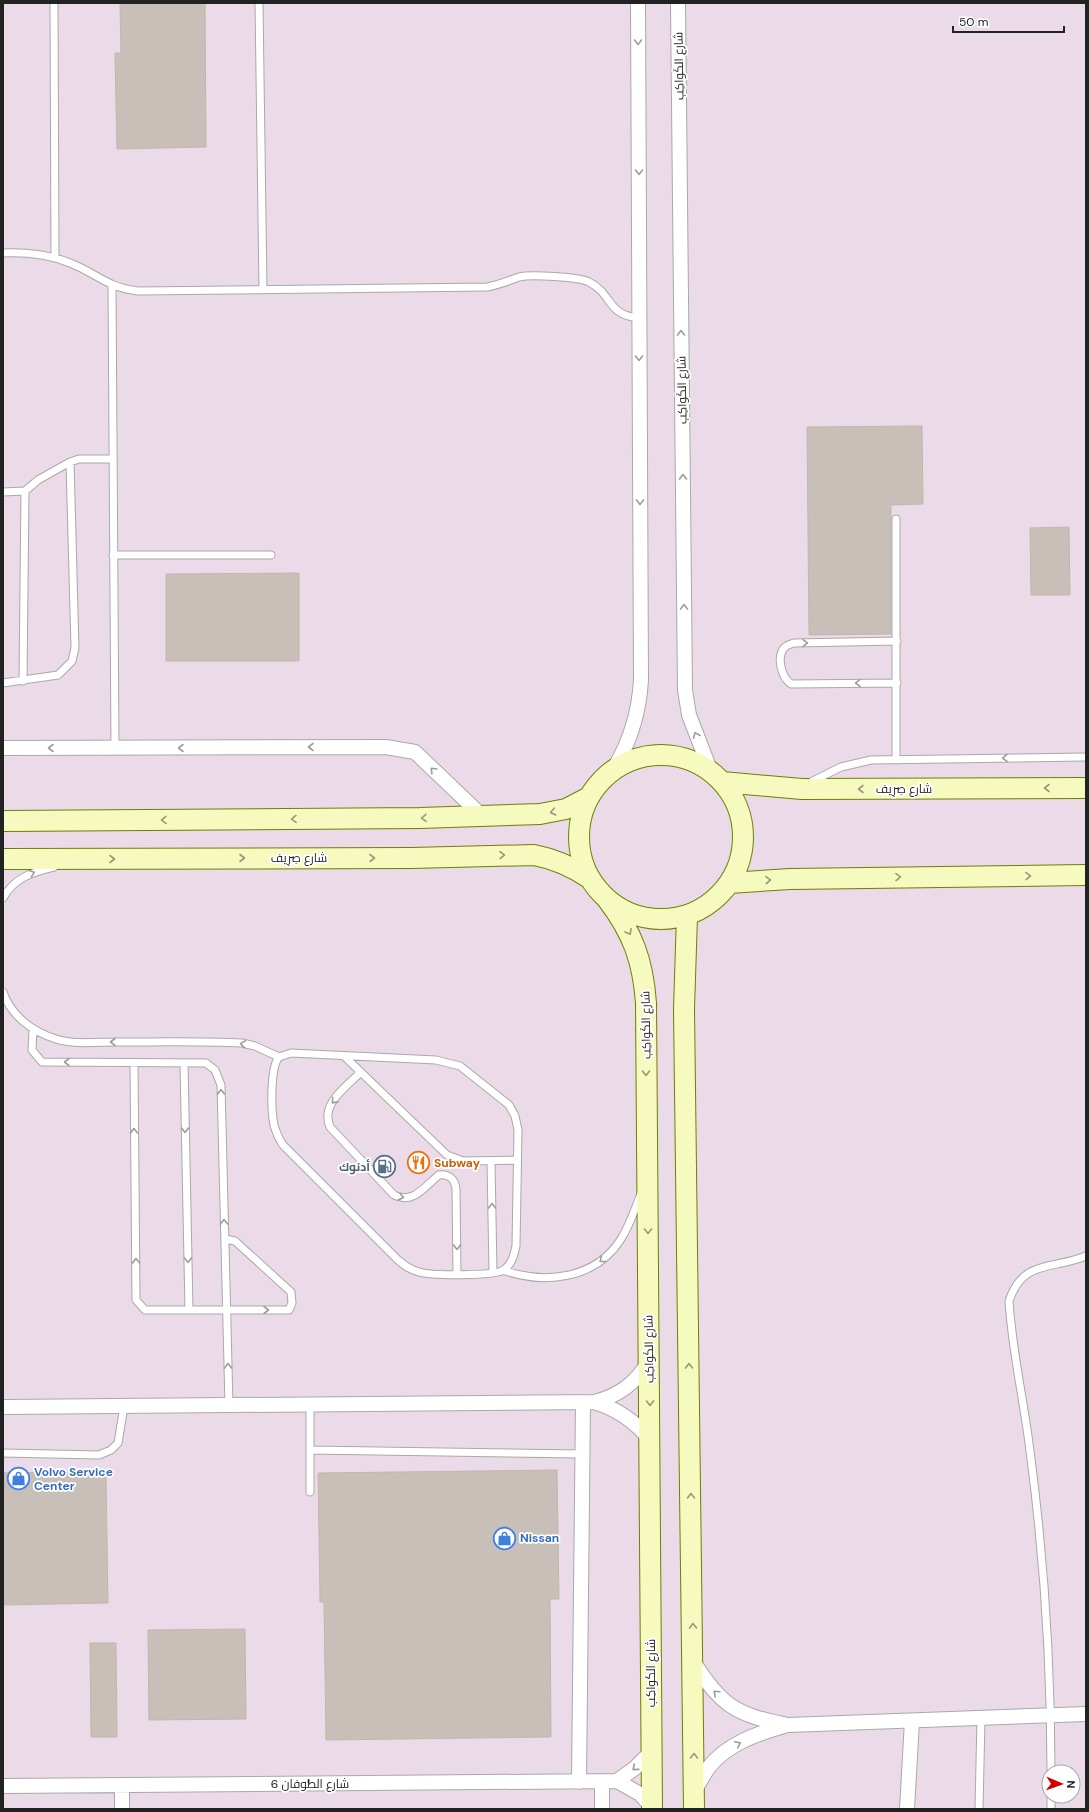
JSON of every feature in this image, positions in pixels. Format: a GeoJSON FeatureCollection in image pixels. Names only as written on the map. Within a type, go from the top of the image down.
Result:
{"type":"FeatureCollection","features":[{"type":"Feature","properties":{"kind":"main road"},"geometry":{"type":"LineString","coordinates":[[589,878],[582,862],[579,840],[582,812],[589,797],[600,782],[613,770],[628,762],[645,756],[662,755],[679,757],[696,763],[716,777],[734,800],[742,827],[743,842],[739,863],[729,883],[718,897],[703,908],[687,916],[666,920],[644,918],[624,911],[607,900]]}},
{"type":"Feature","properties":{"kind":"main road","name":"شارع صِرِيف"},"geometry":{"type":"LineString","coordinates":[[716,777],[802,789],[1086,788]]}},
{"type":"Feature","properties":{"kind":"main road"},"geometry":{"type":"LineString","coordinates":[[3,821],[482,816],[540,814],[553,812],[578,804],[589,797]]}},
{"type":"Feature","properties":{"kind":"main road","name":"شارع صِرِيف"},"geometry":{"type":"LineString","coordinates":[[3,859],[411,858],[534,855],[553,859],[572,867],[589,878]]}},
{"type":"Feature","properties":{"kind":"main road"},"geometry":{"type":"LineString","coordinates":[[729,883],[790,879],[1086,875]]}},
{"type":"Feature","properties":{"kind":"main road","name":"شارع الكَواكِب"},"geometry":{"type":"LineString","coordinates":[[589,878],[620,917],[632,937],[640,958],[644,980],[648,1179],[652,1808]]}},
{"type":"Feature","properties":{"kind":"main road"},"geometry":{"type":"LineString","coordinates":[[687,916],[684,1009],[694,1801]]}},
{"type":"Feature","properties":{"kind":"street"},"geometry":{"type":"LineString","coordinates":[[613,770],[631,736],[637,718],[641,692],[638,3]]}},
{"type":"Feature","properties":{"kind":"street","name":"شارع الكَواكِب"},"geometry":{"type":"LineString","coordinates":[[678,3],[685,690],[689,715],[716,777]]}},
{"type":"Feature","properties":{"kind":"street"},"geometry":{"type":"LineString","coordinates":[[3,748],[386,747],[415,752],[482,816]]}},
{"type":"Feature","properties":{"kind":"street"},"geometry":{"type":"LineString","coordinates":[[3,1407],[588,1402],[616,1394],[626,1388],[635,1380],[649,1361]]}},
{"type":"Feature","properties":{"kind":"street"},"geometry":{"type":"LineString","coordinates":[[588,1402],[616,1410],[626,1416],[643,1431],[650,1440]]}},
{"type":"Feature","properties":{"kind":"street"},"geometry":{"type":"LineString","coordinates":[[579,1782],[583,1454],[588,1402]]}},
{"type":"Feature","properties":{"kind":"street"},"geometry":{"type":"LineString","coordinates":[[693,1661],[709,1687],[731,1707],[759,1720],[788,1725],[1086,1714]]}},
{"type":"Feature","properties":{"kind":"street"},"geometry":{"type":"LineString","coordinates":[[907,1809],[912,1721]]}},
{"type":"Feature","properties":{"kind":"street"},"geometry":{"type":"LineString","coordinates":[[694,1801],[709,1767],[731,1747],[758,1734],[788,1725]]}},
{"type":"Feature","properties":{"kind":"street"},"geometry":{"type":"LineString","coordinates":[[617,1781],[636,1768],[651,1752]]}},
{"type":"Feature","properties":{"kind":"street"},"geometry":{"type":"LineString","coordinates":[[602,1781],[602,1809]]}},
{"type":"Feature","properties":{"kind":"street","name":"شارع الطُّوفان 6"},"geometry":{"type":"LineString","coordinates":[[3,1786],[617,1781],[636,1791],[652,1808]]}},
{"type":"Feature","properties":{"kind":"street"},"geometry":{"type":"LineString","coordinates":[[122,1785],[122,1809]]}},
{"type":"Feature","properties":{"kind":"lane"},"geometry":{"type":"LineString","coordinates":[[54,3],[55,258]]}},
{"type":"Feature","properties":{"kind":"lane"},"geometry":{"type":"LineString","coordinates":[[259,3],[263,289]]}},
{"type":"Feature","properties":{"kind":"lane"},"geometry":{"type":"LineString","coordinates":[[3,253],[24,252],[55,258],[85,270],[112,286],[125,290],[138,291],[487,287],[504,284],[520,277],[573,278],[582,279],[598,288],[613,308],[620,314],[639,318]]}},
{"type":"Feature","properties":{"kind":"lane"},"geometry":{"type":"LineString","coordinates":[[112,286],[115,748]]}},
{"type":"Feature","properties":{"kind":"lane"},"geometry":{"type":"LineString","coordinates":[[3,492],[25,491],[38,480],[70,462],[79,459],[113,459]]}},
{"type":"Feature","properties":{"kind":"lane"},"geometry":{"type":"LineString","coordinates":[[3,683],[58,675],[72,660],[75,648],[70,462]]}},
{"type":"Feature","properties":{"kind":"lane"},"geometry":{"type":"LineString","coordinates":[[23,681],[25,491]]}},
{"type":"Feature","properties":{"kind":"lane"},"geometry":{"type":"LineString","coordinates":[[896,518],[896,760]]}},
{"type":"Feature","properties":{"kind":"lane"},"geometry":{"type":"LineString","coordinates":[[113,555],[271,555]]}},
{"type":"Feature","properties":{"kind":"lane"},"geometry":{"type":"LineString","coordinates":[[897,641],[794,643],[786,646],[781,653],[782,673],[785,680],[791,684],[897,683]]}},
{"type":"Feature","properties":{"kind":"lane"},"geometry":{"type":"LineString","coordinates":[[802,789],[828,772],[842,766],[871,760],[1086,757]]}},
{"type":"Feature","properties":{"kind":"lane"},"geometry":{"type":"LineString","coordinates":[[3,898],[11,887],[28,874],[91,859]]}},
{"type":"Feature","properties":{"kind":"lane"},"geometry":{"type":"LineString","coordinates":[[3,992],[12,1011],[33,1029],[58,1040],[71,1042],[242,1043],[261,1048],[279,1057],[291,1053],[436,1060],[460,1066],[512,1110],[517,1123],[516,1246],[511,1262],[503,1270],[493,1273],[426,1274],[408,1268],[283,1145],[276,1132],[273,1117],[274,1068],[279,1057]]}},
{"type":"Feature","properties":{"kind":"lane"},"geometry":{"type":"LineString","coordinates":[[33,1029],[32,1050],[42,1062],[206,1063],[215,1070],[221,1085],[229,1405]]}},
{"type":"Feature","properties":{"kind":"lane"},"geometry":{"type":"LineString","coordinates":[[344,1056],[441,1151],[463,1161],[517,1160]]}},
{"type":"Feature","properties":{"kind":"lane"},"geometry":{"type":"LineString","coordinates":[[134,1063],[136,1300],[145,1310],[289,1310],[292,1303],[291,1292],[235,1241],[225,1239]]}},
{"type":"Feature","properties":{"kind":"lane"},"geometry":{"type":"LineString","coordinates":[[184,1063],[188,1310]]}},
{"type":"Feature","properties":{"kind":"lane"},"geometry":{"type":"LineString","coordinates":[[361,1072],[330,1104],[327,1117],[330,1127],[394,1195],[399,1198],[405,1199],[415,1196],[438,1175],[449,1176],[453,1179],[456,1189],[457,1274]]}},
{"type":"Feature","properties":{"kind":"lane"},"geometry":{"type":"LineString","coordinates":[[491,1161],[493,1273]]}},
{"type":"Feature","properties":{"kind":"lane"},"geometry":{"type":"LineString","coordinates":[[503,1270],[531,1276],[566,1276],[583,1272],[598,1264],[612,1252],[622,1238],[648,1179]]}},
{"type":"Feature","properties":{"kind":"lane"},"geometry":{"type":"LineString","coordinates":[[1051,1764],[1051,1716],[1042,1567],[1030,1451],[1009,1301],[1014,1287],[1023,1276],[1036,1269],[1086,1256]]}},
{"type":"Feature","properties":{"kind":"lane"},"geometry":{"type":"LineString","coordinates":[[310,1404],[310,1492]]}},
{"type":"Feature","properties":{"kind":"lane"},"geometry":{"type":"LineString","coordinates":[[3,1454],[99,1455],[111,1450],[118,1443],[124,1406]]}},
{"type":"Feature","properties":{"kind":"lane"},"geometry":{"type":"LineString","coordinates":[[310,1450],[583,1454]]}},
{"type":"Feature","properties":{"kind":"lane"},"geometry":{"type":"LineString","coordinates":[[979,1809],[981,1718]]}},
{"type":"Feature","properties":{"kind":"shaded area"},"geometry":{"type":"Polygon","coordinates":[[[3,3],[1086,3],[1086,1809],[3,1809],[3,3]]]}},
{"type":"Feature","properties":{"kind":"building"},"geometry":{"type":"Polygon","coordinates":[[[120,3],[205,3],[206,147],[117,149],[115,53],[121,53],[120,3]]]}},
{"type":"Feature","properties":{"kind":"building"},"geometry":{"type":"Polygon","coordinates":[[[922,426],[923,504],[891,505],[891,634],[809,635],[807,427],[922,426]]]}},
{"type":"Feature","properties":{"kind":"building"},"geometry":{"type":"Polygon","coordinates":[[[1069,527],[1070,595],[1031,595],[1030,528],[1069,527]]]}},
{"type":"Feature","properties":{"kind":"building"},"geometry":{"type":"Polygon","coordinates":[[[299,573],[299,661],[166,661],[166,574],[299,573]]]}},
{"type":"Feature","properties":{"kind":"building"},"geometry":{"type":"Polygon","coordinates":[[[557,1470],[559,1599],[550,1599],[551,1737],[326,1740],[324,1602],[320,1602],[318,1473],[557,1470]]]}},
{"type":"Feature","properties":{"kind":"building"},"geometry":{"type":"Polygon","coordinates":[[[106,1472],[108,1603],[3,1605],[3,1473],[106,1472]]]}},
{"type":"Feature","properties":{"kind":"building"},"geometry":{"type":"Polygon","coordinates":[[[245,1629],[246,1719],[149,1720],[148,1630],[245,1629]]]}},
{"type":"Feature","properties":{"kind":"building"},"geometry":{"type":"Polygon","coordinates":[[[90,1643],[116,1643],[117,1737],[91,1737],[90,1643]]]}},
{"type":"Feature","properties":{"kind":"place","name":"Subway"},"geometry":{"type":"Point","coordinates":[418,1163]}},
{"type":"Feature","properties":{"kind":"place","name":"أدنوك"},"geometry":{"type":"Point","coordinates":[385,1167]}},
{"type":"Feature","properties":{"kind":"place","name":"Volvo Service Center"},"geometry":{"type":"Point","coordinates":[19,1479]}},
{"type":"Feature","properties":{"kind":"place","name":"Nissan"},"geometry":{"type":"Point","coordinates":[505,1538]}}]}
